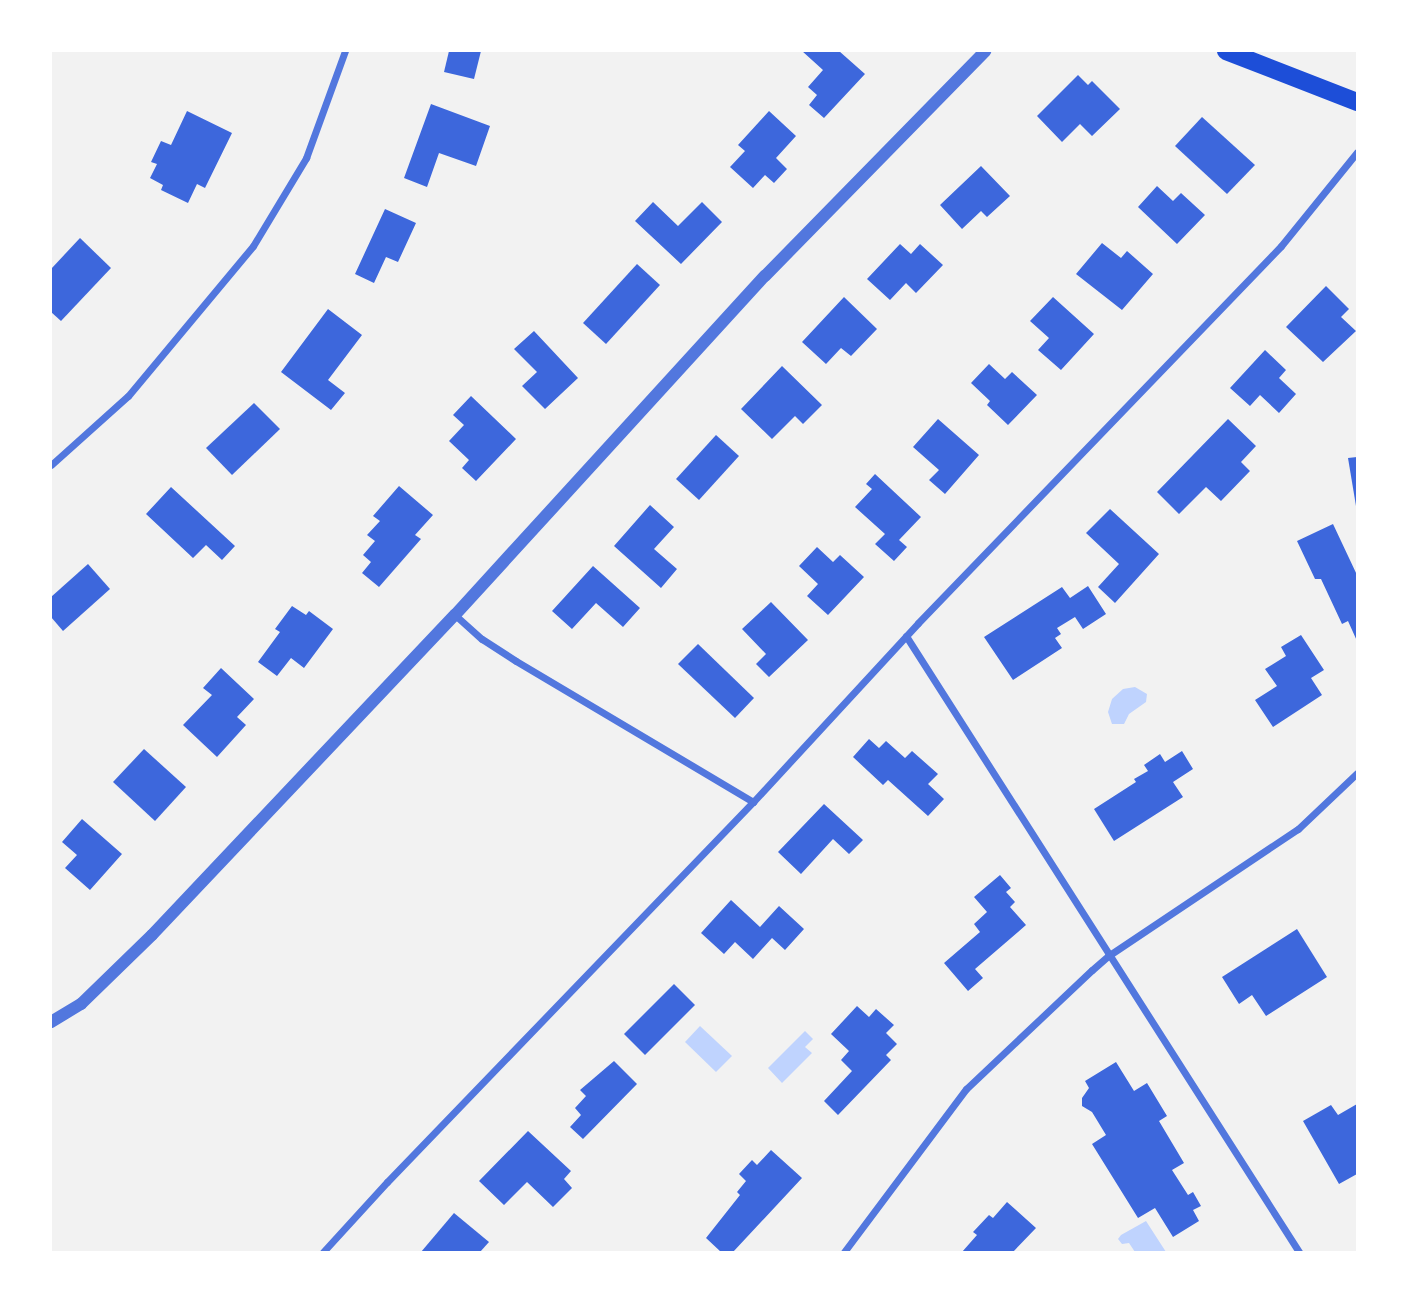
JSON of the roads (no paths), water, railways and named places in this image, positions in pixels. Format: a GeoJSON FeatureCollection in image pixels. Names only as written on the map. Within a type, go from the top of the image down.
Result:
{"type":"FeatureCollection","features":[{"type":"Feature","properties":{"kind":"main road"},"geometry":{"type":"LineString","coordinates":[[1226,51],[1357,102]]}},
{"type":"Feature","properties":{"kind":"street"},"geometry":{"type":"LineString","coordinates":[[51,465],[128,396],[253,246],[306,158],[345,51]]}},
{"type":"Feature","properties":{"kind":"street"},"geometry":{"type":"LineString","coordinates":[[51,1022],[81,1004],[152,934],[455,615],[765,276],[985,51]]}},
{"type":"Feature","properties":{"kind":"street"},"geometry":{"type":"LineString","coordinates":[[323,1252],[387,1182],[753,803],[906,636],[1270,258],[1357,152]]}},
{"type":"Feature","properties":{"kind":"street"},"geometry":{"type":"LineString","coordinates":[[455,615],[482,639],[516,661],[753,803]]}},
{"type":"Feature","properties":{"kind":"street"},"geometry":{"type":"LineString","coordinates":[[906,636],[1299,1252]]}},
{"type":"Feature","properties":{"kind":"street"},"geometry":{"type":"LineString","coordinates":[[844,1252],[967,1089],[1108,956],[1298,829],[1357,773]]}},
{"type":"Feature","properties":{"kind":"water"},"geometry":{"type":"Polygon","coordinates":[[[1135,687],[1147,694],[1146,702],[1129,714],[1124,724],[1112,724],[1108,712],[1112,699],[1123,689],[1135,687]]]}},
{"type":"Feature","properties":{"kind":"water"},"geometry":{"type":"Polygon","coordinates":[[[700,1026],[732,1056],[716,1072],[685,1042],[700,1026]]]}},
{"type":"Feature","properties":{"kind":"water"},"geometry":{"type":"Polygon","coordinates":[[[805,1031],[813,1039],[805,1047],[812,1053],[782,1083],[768,1068],[805,1031]]]}},
{"type":"Feature","properties":{"kind":"water"},"geometry":{"type":"Polygon","coordinates":[[[1146,1221],[1166,1252],[1135,1252],[1129,1243],[1122,1244],[1118,1239],[1146,1221]]]}}]}
